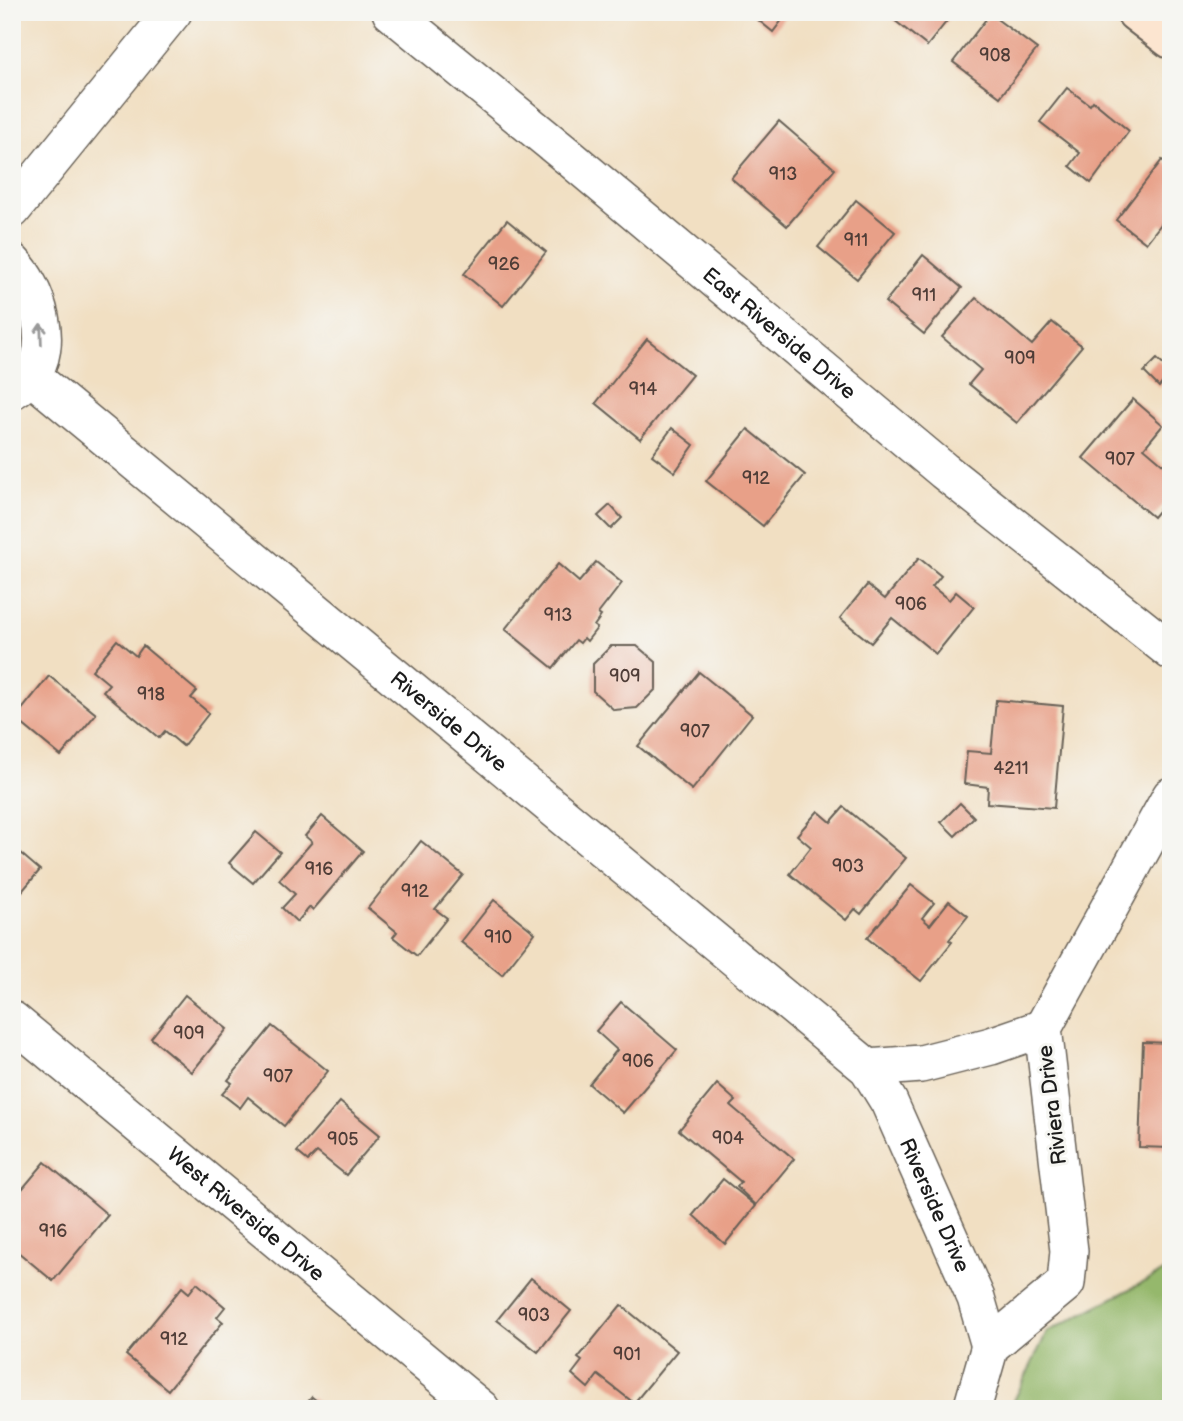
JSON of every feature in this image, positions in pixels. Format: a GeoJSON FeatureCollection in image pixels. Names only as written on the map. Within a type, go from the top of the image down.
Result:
{"type":"FeatureCollection","features":[{"type":"Feature","properties":{"kind":"street"},"geometry":{"type":"LineString","coordinates":[[12,210],[173,12]]}},
{"type":"Feature","properties":{"kind":"street","name":"East Riverside Drive"},"geometry":{"type":"LineString","coordinates":[[391,12],[944,471],[1171,651]]}},
{"type":"Feature","properties":{"kind":"street"},"geometry":{"type":"LineString","coordinates":[[1136,12],[1171,39]]}},
{"type":"Feature","properties":{"kind":"street"},"geometry":{"type":"LineString","coordinates":[[12,262],[19,269],[40,310],[42,350],[22,384]]}},
{"type":"Feature","properties":{"kind":"street","name":"Riverside Drive"},"geometry":{"type":"LineString","coordinates":[[22,384],[868,1068],[889,1102],[976,1297],[990,1346]]}},
{"type":"Feature","properties":{"kind":"street","name":"Riviera Drive"},"geometry":{"type":"LineString","coordinates":[[990,1346],[1066,1283],[1069,1251],[1043,1028],[1171,796]]}},
{"type":"Feature","properties":{"kind":"street","name":"West Riverside Drive"},"geometry":{"type":"LineString","coordinates":[[12,1020],[481,1409]]}},
{"type":"Feature","properties":{"kind":"street"},"geometry":{"type":"LineString","coordinates":[[868,1068],[921,1064],[991,1046],[1043,1028]]}},
{"type":"Feature","properties":{"kind":"street"},"geometry":{"type":"LineString","coordinates":[[972,1409],[990,1346]]}},
{"type":"Feature","properties":{"kind":"green space"},"geometry":{"type":"Polygon","coordinates":[[[1171,1268],[1171,1409],[1010,1409],[1047,1332],[1171,1268]]]}},
{"type":"Feature","properties":{"kind":"building"},"geometry":{"type":"Polygon","coordinates":[[[754,12],[788,12],[773,32],[752,15],[754,12]]]}},
{"type":"Feature","properties":{"kind":"building"},"geometry":{"type":"Polygon","coordinates":[[[884,12],[954,12],[927,46],[884,12]]]}},
{"type":"Feature","properties":{"kind":"building"},"geometry":{"type":"Polygon","coordinates":[[[990,14],[1037,49],[1000,97],[953,62],[990,14]]]}},
{"type":"Feature","properties":{"kind":"building"},"geometry":{"type":"Polygon","coordinates":[[[1067,88],[1090,105],[1093,101],[1129,131],[1091,183],[1070,166],[1080,153],[1040,122],[1067,88]]]}},
{"type":"Feature","properties":{"kind":"building"},"geometry":{"type":"Polygon","coordinates":[[[779,121],[835,169],[787,226],[731,178],[779,121]]]}},
{"type":"Feature","properties":{"kind":"building"},"geometry":{"type":"Polygon","coordinates":[[[1162,160],[1171,167],[1171,231],[1161,224],[1146,243],[1116,220],[1162,160]]]}},
{"type":"Feature","properties":{"kind":"building"},"geometry":{"type":"Polygon","coordinates":[[[856,200],[895,232],[857,279],[818,247],[856,200]]]}},
{"type":"Feature","properties":{"kind":"building"},"geometry":{"type":"Polygon","coordinates":[[[507,220],[546,252],[503,306],[464,274],[507,220]]]}},
{"type":"Feature","properties":{"kind":"building"},"geometry":{"type":"Polygon","coordinates":[[[923,255],[962,288],[924,334],[885,302],[923,255]]]}},
{"type":"Feature","properties":{"kind":"building"},"geometry":{"type":"Polygon","coordinates":[[[976,298],[1032,345],[1052,322],[1082,346],[1017,423],[969,384],[981,370],[942,337],[976,298]]]}},
{"type":"Feature","properties":{"kind":"building"},"geometry":{"type":"Polygon","coordinates":[[[647,339],[692,375],[640,439],[596,403],[647,339]]]}},
{"type":"Feature","properties":{"kind":"building"},"geometry":{"type":"Polygon","coordinates":[[[1157,359],[1171,372],[1159,387],[1144,372],[1157,359]]]}},
{"type":"Feature","properties":{"kind":"building"},"geometry":{"type":"Polygon","coordinates":[[[1133,399],[1163,425],[1144,448],[1171,471],[1171,496],[1153,517],[1083,458],[1133,399]]]}},
{"type":"Feature","properties":{"kind":"building"},"geometry":{"type":"Polygon","coordinates":[[[672,428],[694,445],[675,472],[652,455],[672,428]]]}},
{"type":"Feature","properties":{"kind":"building"},"geometry":{"type":"Polygon","coordinates":[[[748,429],[805,475],[763,526],[706,481],[748,429]]]}},
{"type":"Feature","properties":{"kind":"building"},"geometry":{"type":"Polygon","coordinates":[[[610,505],[622,518],[611,529],[598,516],[610,505]]]}},
{"type":"Feature","properties":{"kind":"building"},"geometry":{"type":"Polygon","coordinates":[[[919,558],[941,576],[932,587],[949,600],[956,592],[974,607],[936,654],[892,618],[871,643],[840,618],[867,585],[885,599],[919,558]]]}},
{"type":"Feature","properties":{"kind":"building"},"geometry":{"type":"Polygon","coordinates":[[[596,562],[622,583],[598,614],[601,616],[594,626],[597,628],[587,641],[584,638],[580,643],[576,640],[553,668],[505,629],[558,564],[579,582],[596,562]]]}},
{"type":"Feature","properties":{"kind":"building"},"geometry":{"type":"Polygon","coordinates":[[[117,640],[136,656],[143,646],[197,691],[191,698],[209,713],[183,746],[165,731],[159,738],[103,691],[109,684],[92,670],[117,640]]]}},
{"type":"Feature","properties":{"kind":"building"},"geometry":{"type":"Polygon","coordinates":[[[611,646],[637,646],[656,662],[656,689],[637,708],[614,710],[593,691],[593,664],[611,646]]]}},
{"type":"Feature","properties":{"kind":"building"},"geometry":{"type":"Polygon","coordinates":[[[699,672],[752,715],[692,790],[638,746],[699,672]]]}},
{"type":"Feature","properties":{"kind":"building"},"geometry":{"type":"Polygon","coordinates":[[[49,676],[96,714],[61,756],[15,718],[49,676]]]}},
{"type":"Feature","properties":{"kind":"building"},"geometry":{"type":"Polygon","coordinates":[[[996,700],[1063,706],[1054,808],[987,803],[988,787],[964,784],[967,751],[991,753],[996,700]]]}},
{"type":"Feature","properties":{"kind":"building"},"geometry":{"type":"Polygon","coordinates":[[[960,803],[974,817],[955,836],[941,822],[960,803]]]}},
{"type":"Feature","properties":{"kind":"building"},"geometry":{"type":"Polygon","coordinates":[[[844,807],[906,858],[861,914],[855,909],[846,920],[790,874],[811,847],[797,835],[818,811],[831,822],[844,807]]]}},
{"type":"Feature","properties":{"kind":"building"},"geometry":{"type":"Polygon","coordinates":[[[322,816],[363,851],[313,910],[310,907],[297,922],[282,908],[295,894],[279,880],[312,842],[305,836],[322,816]]]}},
{"type":"Feature","properties":{"kind":"building"},"geometry":{"type":"Polygon","coordinates":[[[256,832],[280,852],[253,883],[229,863],[256,832]]]}},
{"type":"Feature","properties":{"kind":"building"},"geometry":{"type":"Polygon","coordinates":[[[421,841],[463,875],[435,909],[447,918],[417,956],[393,937],[397,932],[368,908],[421,841]]]}},
{"type":"Feature","properties":{"kind":"building"},"geometry":{"type":"Polygon","coordinates":[[[12,846],[40,870],[12,903],[12,846]]]}},
{"type":"Feature","properties":{"kind":"building"},"geometry":{"type":"Polygon","coordinates":[[[911,885],[934,903],[922,918],[930,925],[949,901],[968,916],[949,940],[952,942],[921,981],[867,938],[911,885]]]}},
{"type":"Feature","properties":{"kind":"building"},"geometry":{"type":"Polygon","coordinates":[[[494,900],[535,933],[502,975],[461,942],[494,900]]]}},
{"type":"Feature","properties":{"kind":"building"},"geometry":{"type":"Polygon","coordinates":[[[185,995],[227,1029],[192,1072],[151,1038],[185,995]]]}},
{"type":"Feature","properties":{"kind":"building"},"geometry":{"type":"Polygon","coordinates":[[[621,1002],[677,1050],[623,1113],[589,1084],[617,1050],[596,1031],[621,1002]]]}},
{"type":"Feature","properties":{"kind":"building"},"geometry":{"type":"Polygon","coordinates":[[[272,1026],[328,1071],[284,1126],[248,1097],[240,1108],[222,1094],[232,1083],[228,1080],[272,1026]]]}},
{"type":"Feature","properties":{"kind":"building"},"geometry":{"type":"Polygon","coordinates":[[[1143,1042],[1171,1043],[1171,1148],[1139,1147],[1143,1042]]]}},
{"type":"Feature","properties":{"kind":"building"},"geometry":{"type":"Polygon","coordinates":[[[717,1084],[736,1101],[731,1106],[794,1159],[756,1205],[737,1187],[741,1182],[679,1130],[717,1084]]]}},
{"type":"Feature","properties":{"kind":"building"},"geometry":{"type":"Polygon","coordinates":[[[340,1102],[380,1135],[346,1175],[317,1152],[308,1161],[297,1152],[340,1102]]]}},
{"type":"Feature","properties":{"kind":"building"},"geometry":{"type":"Polygon","coordinates":[[[45,1162],[108,1215],[53,1281],[12,1247],[12,1201],[45,1162]]]}},
{"type":"Feature","properties":{"kind":"building"},"geometry":{"type":"Polygon","coordinates":[[[723,1179],[756,1206],[725,1244],[693,1215],[723,1179]]]}},
{"type":"Feature","properties":{"kind":"building"},"geometry":{"type":"Polygon","coordinates":[[[531,1278],[571,1311],[538,1352],[497,1320],[531,1278]]]}},
{"type":"Feature","properties":{"kind":"building"},"geometry":{"type":"Polygon","coordinates":[[[197,1283],[225,1307],[217,1317],[223,1322],[168,1390],[126,1355],[182,1287],[189,1293],[197,1283]]]}},
{"type":"Feature","properties":{"kind":"building"},"geometry":{"type":"Polygon","coordinates":[[[621,1305],[677,1351],[634,1403],[598,1375],[588,1388],[572,1374],[582,1361],[578,1358],[621,1305]]]}},
{"type":"Feature","properties":{"kind":"building"},"geometry":{"type":"Polygon","coordinates":[[[312,1397],[327,1409],[302,1409],[312,1397]]]}}]}
